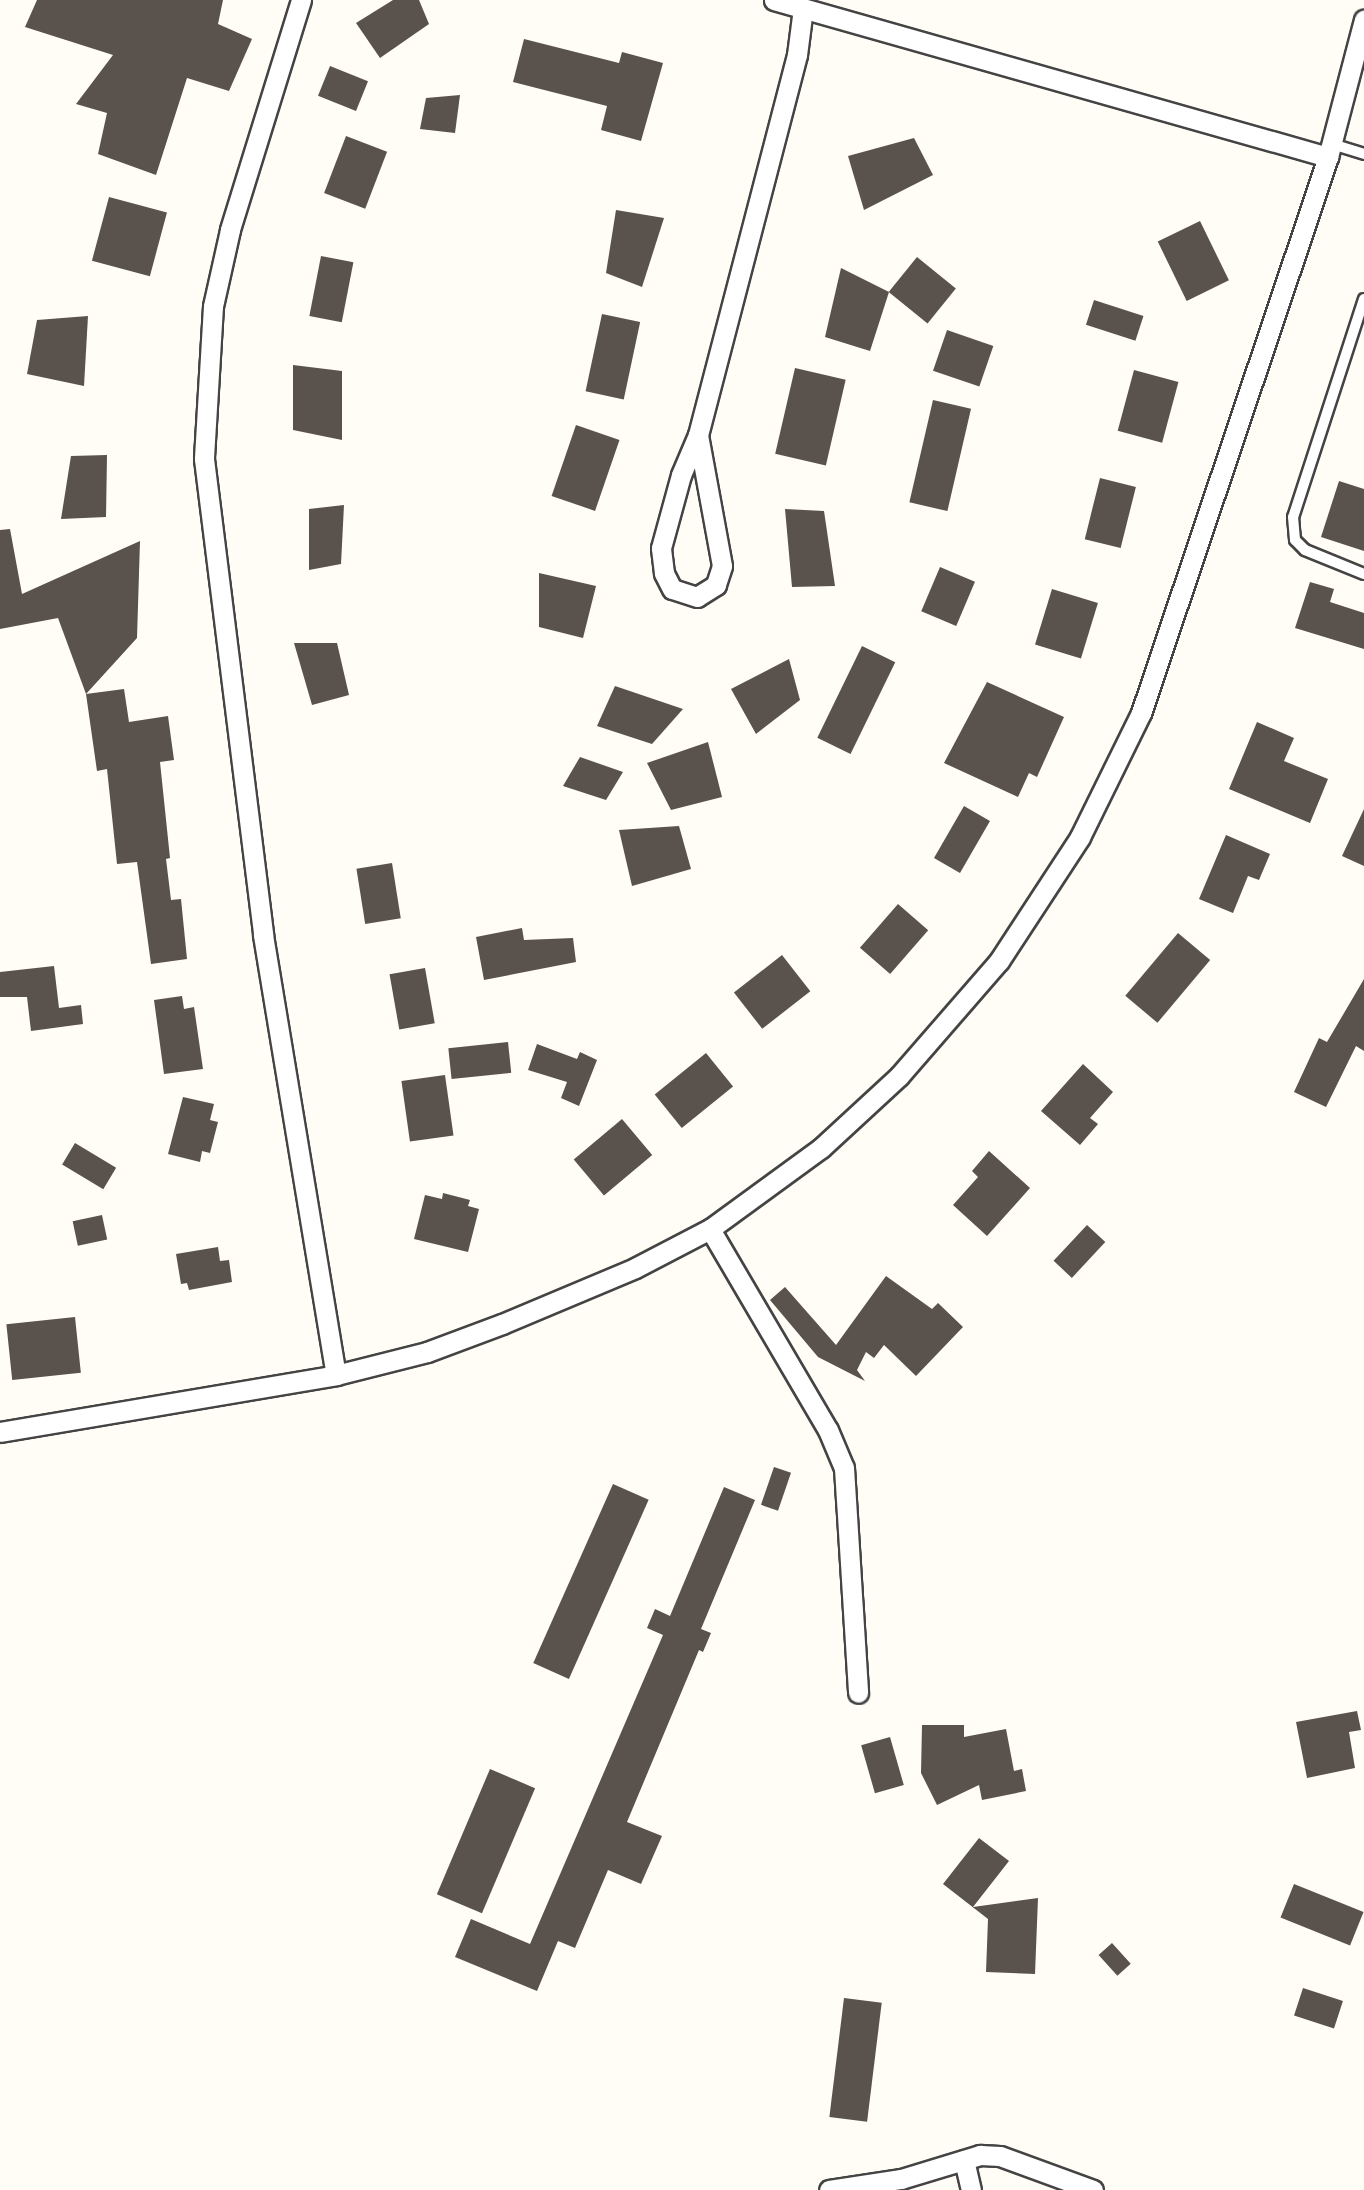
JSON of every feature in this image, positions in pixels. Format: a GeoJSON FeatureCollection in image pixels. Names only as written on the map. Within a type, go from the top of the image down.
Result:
{"type":"FeatureCollection","features":[{"type":"Feature","properties":{"kind":"street"},"geometry":{"type":"LineString","coordinates":[[301,0],[230,230],[212,306],[204,459],[263,935],[336,1375]]}},
{"type":"Feature","properties":{"kind":"street"},"geometry":{"type":"LineString","coordinates":[[774,0],[1330,150]]}},
{"type":"Feature","properties":{"kind":"street"},"geometry":{"type":"LineString","coordinates":[[698,435],[722,566],[716,585],[697,597],[672,589],[664,573],[661,548],[681,475],[698,435],[797,55],[803,8]]}},
{"type":"Feature","properties":{"kind":"street"},"geometry":{"type":"LineString","coordinates":[[0,1433],[336,1375],[427,1352],[502,1324],[635,1268],[710,1229],[821,1148],[900,1076],[999,961],[1080,837],[1141,713],[1330,150],[1364,20]]}},
{"type":"Feature","properties":{"kind":"street"},"geometry":{"type":"LineString","coordinates":[[710,1229],[828,1430],[844,1468],[858,1693]]}},
{"type":"Feature","properties":{"kind":"street"},"geometry":{"type":"LineString","coordinates":[[829,2190],[901,2179],[964,2160],[1000,2156],[1093,2190]]}},
{"type":"Feature","properties":{"kind":"street"},"geometry":{"type":"LineString","coordinates":[[964,2160],[971,2190]]}},
{"type":"Feature","properties":{"kind":"lane"},"geometry":{"type":"LineString","coordinates":[[1330,150],[1364,154]]}},
{"type":"Feature","properties":{"kind":"lane"},"geometry":{"type":"LineString","coordinates":[[1364,299],[1293,517],[1296,540],[1305,550],[1364,574]]}},
{"type":"Feature","properties":{"kind":"building"},"geometry":{"type":"Polygon","coordinates":[[[37,0],[223,0],[218,24],[252,39],[229,91],[187,78],[156,175],[98,154],[107,113],[76,104],[113,55],[25,27],[37,0]]]}},
{"type":"Feature","properties":{"kind":"building"},"geometry":{"type":"Polygon","coordinates":[[[393,0],[419,0],[429,24],[380,58],[356,23],[393,0]]]}},
{"type":"Feature","properties":{"kind":"building"},"geometry":{"type":"Polygon","coordinates":[[[524,39],[619,63],[622,52],[663,63],[641,141],[601,130],[607,106],[513,82],[524,39]]]}},
{"type":"Feature","properties":{"kind":"building"},"geometry":{"type":"Polygon","coordinates":[[[330,66],[368,81],[356,111],[318,96],[330,66]]]}},
{"type":"Feature","properties":{"kind":"building"},"geometry":{"type":"Polygon","coordinates":[[[460,95],[455,133],[420,129],[426,98],[460,95]]]}},
{"type":"Feature","properties":{"kind":"building"},"geometry":{"type":"Polygon","coordinates":[[[346,136],[387,152],[365,209],[324,193],[346,136]]]}},
{"type":"Feature","properties":{"kind":"building"},"geometry":{"type":"Polygon","coordinates":[[[914,138],[933,175],[864,210],[848,156],[914,138]]]}},
{"type":"Feature","properties":{"kind":"building"},"geometry":{"type":"Polygon","coordinates":[[[109,197],[167,213],[150,276],[92,261],[109,197]]]}},
{"type":"Feature","properties":{"kind":"building"},"geometry":{"type":"Polygon","coordinates":[[[616,210],[664,218],[642,287],[606,273],[616,210]]]}},
{"type":"Feature","properties":{"kind":"building"},"geometry":{"type":"Polygon","coordinates":[[[1200,221],[1229,280],[1187,301],[1158,242],[1200,221]]]}},
{"type":"Feature","properties":{"kind":"building"},"geometry":{"type":"Polygon","coordinates":[[[321,256],[353,262],[342,322],[309,316],[321,256]]]}},
{"type":"Feature","properties":{"kind":"building"},"geometry":{"type":"Polygon","coordinates":[[[917,257],[956,288],[928,323],[889,292],[917,257]]]}},
{"type":"Feature","properties":{"kind":"building"},"geometry":{"type":"Polygon","coordinates":[[[841,268],[889,292],[870,351],[825,337],[841,268]]]}},
{"type":"Feature","properties":{"kind":"building"},"geometry":{"type":"Polygon","coordinates":[[[1094,300],[1143,316],[1135,341],[1086,325],[1094,300]]]}},
{"type":"Feature","properties":{"kind":"building"},"geometry":{"type":"Polygon","coordinates":[[[602,314],[640,322],[624,399],[586,391],[602,314]]]}},
{"type":"Feature","properties":{"kind":"building"},"geometry":{"type":"Polygon","coordinates":[[[88,316],[84,386],[27,374],[37,320],[88,316]]]}},
{"type":"Feature","properties":{"kind":"building"},"geometry":{"type":"Polygon","coordinates":[[[947,330],[993,346],[979,387],[933,371],[947,330]]]}},
{"type":"Feature","properties":{"kind":"building"},"geometry":{"type":"Polygon","coordinates":[[[293,365],[342,371],[342,440],[293,430],[293,365]]]}},
{"type":"Feature","properties":{"kind":"building"},"geometry":{"type":"Polygon","coordinates":[[[795,368],[846,380],[826,465],[775,454],[795,368]]]}},
{"type":"Feature","properties":{"kind":"building"},"geometry":{"type":"Polygon","coordinates":[[[1134,370],[1178,382],[1162,443],[1118,431],[1134,370]]]}},
{"type":"Feature","properties":{"kind":"building"},"geometry":{"type":"Polygon","coordinates":[[[933,400],[971,409],[947,511],[909,502],[933,400]]]}},
{"type":"Feature","properties":{"kind":"building"},"geometry":{"type":"Polygon","coordinates":[[[576,425],[619,440],[595,511],[552,496],[576,425]]]}},
{"type":"Feature","properties":{"kind":"building"},"geometry":{"type":"Polygon","coordinates":[[[107,455],[106,517],[61,519],[71,456],[107,455]]]}},
{"type":"Feature","properties":{"kind":"building"},"geometry":{"type":"Polygon","coordinates":[[[1100,478],[1136,487],[1121,548],[1085,539],[1100,478]]]}},
{"type":"Feature","properties":{"kind":"building"},"geometry":{"type":"Polygon","coordinates":[[[1339,481],[1364,489],[1364,551],[1321,537],[1339,481]]]}},
{"type":"Feature","properties":{"kind":"building"},"geometry":{"type":"Polygon","coordinates":[[[344,505],[341,564],[309,570],[309,509],[344,505]]]}},
{"type":"Feature","properties":{"kind":"building"},"geometry":{"type":"Polygon","coordinates":[[[785,509],[824,511],[835,586],[792,587],[785,509]]]}},
{"type":"Feature","properties":{"kind":"building"},"geometry":{"type":"Polygon","coordinates":[[[10,529],[22,594],[140,541],[137,638],[86,694],[58,618],[0,629],[0,530],[10,529]]]}},
{"type":"Feature","properties":{"kind":"building"},"geometry":{"type":"Polygon","coordinates":[[[940,567],[975,582],[956,626],[921,611],[940,567]]]}},
{"type":"Feature","properties":{"kind":"building"},"geometry":{"type":"Polygon","coordinates":[[[539,573],[596,586],[583,638],[539,627],[539,573]]]}},
{"type":"Feature","properties":{"kind":"building"},"geometry":{"type":"Polygon","coordinates":[[[1310,582],[1334,589],[1330,602],[1364,613],[1364,649],[1295,628],[1310,582]]]}},
{"type":"Feature","properties":{"kind":"building"},"geometry":{"type":"Polygon","coordinates":[[[1052,589],[1098,603],[1081,658],[1035,644],[1052,589]]]}},
{"type":"Feature","properties":{"kind":"building"},"geometry":{"type":"Polygon","coordinates":[[[294,643],[337,643],[349,695],[312,705],[294,643]]]}},
{"type":"Feature","properties":{"kind":"building"},"geometry":{"type":"Polygon","coordinates":[[[862,646],[895,662],[851,754],[817,738],[862,646]]]}},
{"type":"Feature","properties":{"kind":"building"},"geometry":{"type":"Polygon","coordinates":[[[789,659],[800,700],[756,734],[731,689],[789,659]]]}},
{"type":"Feature","properties":{"kind":"building"},"geometry":{"type":"Polygon","coordinates":[[[987,682],[1064,717],[1037,777],[1029,773],[1018,797],[944,763],[987,682]]]}},
{"type":"Feature","properties":{"kind":"building"},"geometry":{"type":"Polygon","coordinates":[[[615,686],[683,709],[652,744],[597,726],[615,686]]]}},
{"type":"Feature","properties":{"kind":"building"},"geometry":{"type":"Polygon","coordinates":[[[124,689],[129,722],[168,716],[174,760],[160,762],[170,858],[166,859],[171,900],[181,899],[187,959],[151,964],[137,862],[117,864],[107,769],[97,771],[86,694],[124,689]]]}},
{"type":"Feature","properties":{"kind":"building"},"geometry":{"type":"Polygon","coordinates":[[[1257,722],[1294,738],[1284,761],[1328,779],[1310,823],[1229,789],[1257,722]]]}},
{"type":"Feature","properties":{"kind":"building"},"geometry":{"type":"Polygon","coordinates":[[[708,742],[722,797],[671,810],[647,763],[708,742]]]}},
{"type":"Feature","properties":{"kind":"building"},"geometry":{"type":"Polygon","coordinates":[[[580,757],[623,772],[606,800],[563,786],[580,757]]]}},
{"type":"Feature","properties":{"kind":"building"},"geometry":{"type":"Polygon","coordinates":[[[964,806],[990,821],[960,873],[934,858],[964,806]]]}},
{"type":"Feature","properties":{"kind":"building"},"geometry":{"type":"Polygon","coordinates":[[[1364,809],[1364,866],[1342,856],[1364,809]]]}},
{"type":"Feature","properties":{"kind":"building"},"geometry":{"type":"Polygon","coordinates":[[[679,826],[691,869],[632,886],[619,830],[679,826]]]}},
{"type":"Feature","properties":{"kind":"building"},"geometry":{"type":"Polygon","coordinates":[[[1226,835],[1270,854],[1259,880],[1248,876],[1233,913],[1199,899],[1226,835]]]}},
{"type":"Feature","properties":{"kind":"building"},"geometry":{"type":"Polygon","coordinates":[[[392,863],[401,918],[365,924],[356,869],[392,863]]]}},
{"type":"Feature","properties":{"kind":"building"},"geometry":{"type":"Polygon","coordinates":[[[898,904],[928,930],[890,974],[860,948],[898,904]]]}},
{"type":"Feature","properties":{"kind":"building"},"geometry":{"type":"Polygon","coordinates":[[[522,928],[524,940],[573,938],[576,962],[484,980],[476,937],[522,928]]]}},
{"type":"Feature","properties":{"kind":"building"},"geometry":{"type":"Polygon","coordinates":[[[1178,933],[1210,960],[1157,1023],[1125,996],[1178,933]]]}},
{"type":"Feature","properties":{"kind":"building"},"geometry":{"type":"Polygon","coordinates":[[[782,955],[810,991],[762,1029],[734,993],[782,955]]]}},
{"type":"Feature","properties":{"kind":"building"},"geometry":{"type":"Polygon","coordinates":[[[54,966],[59,1008],[81,1005],[83,1024],[31,1031],[27,997],[0,997],[0,972],[54,966]]]}},
{"type":"Feature","properties":{"kind":"building"},"geometry":{"type":"Polygon","coordinates":[[[425,968],[435,1023],[399,1029],[390,974],[425,968]]]}},
{"type":"Feature","properties":{"kind":"building"},"geometry":{"type":"Polygon","coordinates":[[[1364,979],[1364,1051],[1356,1046],[1326,1107],[1294,1092],[1319,1038],[1327,1042],[1364,979]]]}},
{"type":"Feature","properties":{"kind":"building"},"geometry":{"type":"Polygon","coordinates":[[[182,996],[184,1009],[194,1007],[203,1069],[164,1074],[154,1000],[182,996]]]}},
{"type":"Feature","properties":{"kind":"building"},"geometry":{"type":"Polygon","coordinates":[[[508,1042],[511,1073],[452,1079],[448,1048],[508,1042]]]}},
{"type":"Feature","properties":{"kind":"building"},"geometry":{"type":"Polygon","coordinates":[[[537,1044],[577,1059],[580,1052],[597,1060],[579,1106],[561,1098],[567,1082],[528,1070],[537,1044]]]}},
{"type":"Feature","properties":{"kind":"building"},"geometry":{"type":"Polygon","coordinates":[[[706,1053],[733,1086],[682,1128],[655,1095],[706,1053]]]}},
{"type":"Feature","properties":{"kind":"building"},"geometry":{"type":"Polygon","coordinates":[[[1083,1064],[1113,1092],[1090,1118],[1098,1124],[1080,1145],[1041,1111],[1083,1064]]]}},
{"type":"Feature","properties":{"kind":"building"},"geometry":{"type":"Polygon","coordinates":[[[445,1075],[453,1135],[410,1142],[401,1081],[445,1075]]]}},
{"type":"Feature","properties":{"kind":"building"},"geometry":{"type":"Polygon","coordinates":[[[183,1097],[214,1104],[210,1120],[218,1122],[210,1153],[202,1151],[200,1162],[168,1154],[183,1097]]]}},
{"type":"Feature","properties":{"kind":"building"},"geometry":{"type":"Polygon","coordinates":[[[622,1119],[652,1155],[604,1195],[574,1159],[622,1119]]]}},
{"type":"Feature","properties":{"kind":"building"},"geometry":{"type":"Polygon","coordinates":[[[75,1143],[116,1168],[103,1189],[62,1164],[75,1143]]]}},
{"type":"Feature","properties":{"kind":"building"},"geometry":{"type":"Polygon","coordinates":[[[989,1151],[1030,1188],[987,1236],[953,1205],[978,1177],[972,1171],[989,1151]]]}},
{"type":"Feature","properties":{"kind":"building"},"geometry":{"type":"Polygon","coordinates":[[[443,1193],[470,1200],[468,1206],[479,1209],[468,1252],[414,1239],[425,1195],[442,1199],[443,1193]]]}},
{"type":"Feature","properties":{"kind":"building"},"geometry":{"type":"Polygon","coordinates":[[[102,1215],[107,1239],[78,1246],[73,1221],[102,1215]]]}},
{"type":"Feature","properties":{"kind":"building"},"geometry":{"type":"Polygon","coordinates":[[[1087,1225],[1105,1242],[1072,1278],[1054,1261],[1087,1225]]]}},
{"type":"Feature","properties":{"kind":"building"},"geometry":{"type":"Polygon","coordinates":[[[218,1247],[220,1261],[229,1260],[232,1282],[189,1290],[187,1283],[181,1284],[176,1254],[218,1247]]]}},
{"type":"Feature","properties":{"kind":"building"},"geometry":{"type":"Polygon","coordinates":[[[886,1276],[932,1309],[938,1303],[963,1327],[916,1376],[884,1345],[874,1358],[866,1352],[857,1370],[865,1381],[818,1357],[770,1300],[785,1287],[836,1345],[886,1276]]]}},
{"type":"Feature","properties":{"kind":"building"},"geometry":{"type":"Polygon","coordinates":[[[75,1317],[81,1373],[12,1380],[6,1324],[75,1317]]]}},
{"type":"Feature","properties":{"kind":"building"},"geometry":{"type":"Polygon","coordinates":[[[774,1467],[791,1473],[778,1511],[761,1505],[774,1467]]]}},
{"type":"Feature","properties":{"kind":"building"},"geometry":{"type":"Polygon","coordinates":[[[613,1484],[649,1500],[569,1679],[533,1663],[613,1484]]]}},
{"type":"Feature","properties":{"kind":"building"},"geometry":{"type":"Polygon","coordinates":[[[724,1487],[755,1500],[701,1629],[711,1633],[703,1652],[699,1650],[627,1822],[662,1836],[641,1884],[608,1870],[575,1948],[558,1941],[537,1991],[455,1957],[471,1919],[530,1944],[663,1635],[647,1628],[655,1609],[670,1616],[724,1487]]]}},
{"type":"Feature","properties":{"kind":"building"},"geometry":{"type":"Polygon","coordinates":[[[1357,1711],[1361,1730],[1349,1732],[1355,1768],[1307,1778],[1296,1722],[1357,1711]]]}},
{"type":"Feature","properties":{"kind":"building"},"geometry":{"type":"Polygon","coordinates":[[[922,1725],[964,1725],[964,1737],[1006,1729],[1014,1771],[1022,1769],[1026,1791],[982,1800],[979,1785],[937,1805],[921,1773],[922,1725]]]}},
{"type":"Feature","properties":{"kind":"building"},"geometry":{"type":"Polygon","coordinates":[[[890,1737],[904,1785],[875,1793],[861,1745],[890,1737]]]}},
{"type":"Feature","properties":{"kind":"building"},"geometry":{"type":"Polygon","coordinates":[[[490,1769],[535,1788],[482,1913],[437,1894],[490,1769]]]}},
{"type":"Feature","properties":{"kind":"building"},"geometry":{"type":"Polygon","coordinates":[[[979,1838],[1009,1861],[973,1907],[1038,1898],[1035,1974],[986,1972],[988,1919],[943,1884],[979,1838]]]}},
{"type":"Feature","properties":{"kind":"building"},"geometry":{"type":"Polygon","coordinates":[[[1294,1884],[1364,1912],[1350,1945],[1281,1917],[1294,1884]]]}},
{"type":"Feature","properties":{"kind":"building"},"geometry":{"type":"Polygon","coordinates":[[[1112,1943],[1131,1964],[1117,1976],[1099,1955],[1112,1943]]]}},
{"type":"Feature","properties":{"kind":"building"},"geometry":{"type":"Polygon","coordinates":[[[1303,1988],[1343,2001],[1334,2029],[1294,2016],[1303,1988]]]}},
{"type":"Feature","properties":{"kind":"building"},"geometry":{"type":"Polygon","coordinates":[[[844,1998],[882,2003],[867,2122],[829,2117],[844,1998]]]}}]}
